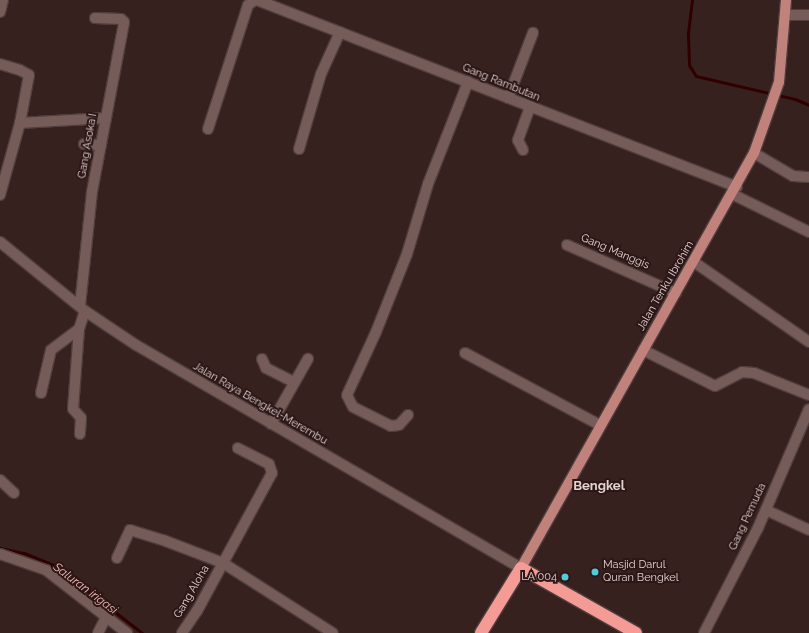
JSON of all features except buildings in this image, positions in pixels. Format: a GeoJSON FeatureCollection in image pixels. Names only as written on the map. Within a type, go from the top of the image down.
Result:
{"type":"FeatureCollection","features":[{"type":"Feature","properties":{"kind":"highway"},"geometry":{"type":"LineString","coordinates":[[481,633],[521,568],[636,633]]}},
{"type":"Feature","properties":{"kind":"main road","name":"Jalan Tenku Ibrohim"},"geometry":{"type":"LineString","coordinates":[[521,568],[600,425],[735,190],[754,153],[772,106],[779,82],[786,15],[786,0]]}},
{"type":"Feature","properties":{"kind":"street"},"geometry":{"type":"LineString","coordinates":[[0,12],[3,0]]}},
{"type":"Feature","properties":{"kind":"street","name":"Gang Rambutan"},"geometry":{"type":"LineString","coordinates":[[208,129],[248,5],[256,0],[468,82],[735,190],[809,232]]}},
{"type":"Feature","properties":{"kind":"street"},"geometry":{"type":"LineString","coordinates":[[786,15],[809,15]]}},
{"type":"Feature","properties":{"kind":"street","name":"Gang Asoka I"},"geometry":{"type":"LineString","coordinates":[[80,434],[81,418],[73,408],[92,192],[124,22],[121,19],[95,18]]}},
{"type":"Feature","properties":{"kind":"street"},"geometry":{"type":"LineString","coordinates":[[299,149],[321,74],[340,32]]}},
{"type":"Feature","properties":{"kind":"street"},"geometry":{"type":"LineString","coordinates":[[508,98],[533,33]]}},
{"type":"Feature","properties":{"kind":"street"},"geometry":{"type":"LineString","coordinates":[[0,64],[20,70],[29,75],[20,122],[0,195]]}},
{"type":"Feature","properties":{"kind":"street"},"geometry":{"type":"LineString","coordinates":[[408,415],[399,425],[391,426],[353,407],[347,396],[407,254],[428,184],[468,82]]}},
{"type":"Feature","properties":{"kind":"street"},"geometry":{"type":"LineString","coordinates":[[523,150],[518,140],[530,107]]}},
{"type":"Feature","properties":{"kind":"street"},"geometry":{"type":"LineString","coordinates":[[20,122],[106,118]]}},
{"type":"Feature","properties":{"kind":"street"},"geometry":{"type":"LineString","coordinates":[[84,144],[101,145]]}},
{"type":"Feature","properties":{"kind":"street"},"geometry":{"type":"LineString","coordinates":[[754,153],[793,176],[809,177]]}},
{"type":"Feature","properties":{"kind":"street","name":"Jalan Raya Bengkel-Merembu"},"geometry":{"type":"LineString","coordinates":[[0,242],[83,308],[158,359],[521,568]]}},
{"type":"Feature","properties":{"kind":"street","name":"Gang Manggis"},"geometry":{"type":"LineString","coordinates":[[567,244],[676,292]]}},
{"type":"Feature","properties":{"kind":"street"},"geometry":{"type":"LineString","coordinates":[[694,262],[809,342]]}},
{"type":"Feature","properties":{"kind":"street"},"geometry":{"type":"LineString","coordinates":[[41,393],[51,350],[79,329]]}},
{"type":"Feature","properties":{"kind":"street"},"geometry":{"type":"LineString","coordinates":[[643,350],[715,386],[742,372],[754,373],[809,395]]}},
{"type":"Feature","properties":{"kind":"street"},"geometry":{"type":"LineString","coordinates":[[466,353],[600,425]]}},
{"type":"Feature","properties":{"kind":"street"},"geometry":{"type":"LineString","coordinates":[[262,359],[266,368],[294,382]]}},
{"type":"Feature","properties":{"kind":"street"},"geometry":{"type":"LineString","coordinates":[[271,424],[308,359]]}},
{"type":"Feature","properties":{"kind":"street","name":"Gang Pemuda"},"geometry":{"type":"LineString","coordinates":[[704,633],[805,434],[809,409]]}},
{"type":"Feature","properties":{"kind":"street","name":"Gang Aloha"},"geometry":{"type":"LineString","coordinates":[[182,633],[223,563],[273,470],[269,464],[238,448]]}},
{"type":"Feature","properties":{"kind":"street"},"geometry":{"type":"LineString","coordinates":[[0,480],[14,493]]}},
{"type":"Feature","properties":{"kind":"street"},"geometry":{"type":"LineString","coordinates":[[766,510],[809,530]]}},
{"type":"Feature","properties":{"kind":"street"},"geometry":{"type":"LineString","coordinates":[[117,558],[128,532],[132,530],[223,563],[333,633]]}},
{"type":"Feature","properties":{"kind":"street"},"geometry":{"type":"LineString","coordinates":[[0,554],[46,570],[127,633]]}},
{"type":"Feature","properties":{"kind":"street"},"geometry":{"type":"LineString","coordinates":[[98,633],[106,617]]}},
{"type":"Feature","properties":{"kind":"waterway"},"geometry":{"type":"LineString","coordinates":[[692,0],[688,35],[689,65],[696,76],[795,99],[809,105]]}},
{"type":"Feature","properties":{"kind":"waterway","name":"Saluran irigasi"},"geometry":{"type":"LineString","coordinates":[[0,548],[24,553],[56,566],[142,633]]}},
{"type":"Feature","properties":{"kind":"place","name":"Masjid Darul Quran Bengkel"},"geometry":{"type":"Point","coordinates":[595,572]}},
{"type":"Feature","properties":{"kind":"place","name":"LA 004"},"geometry":{"type":"Point","coordinates":[565,577]}},
{"type":"Feature","properties":{"kind":"district","name":"Bengkel"},"geometry":{"type":"Point","coordinates":[599,486]}}]}
